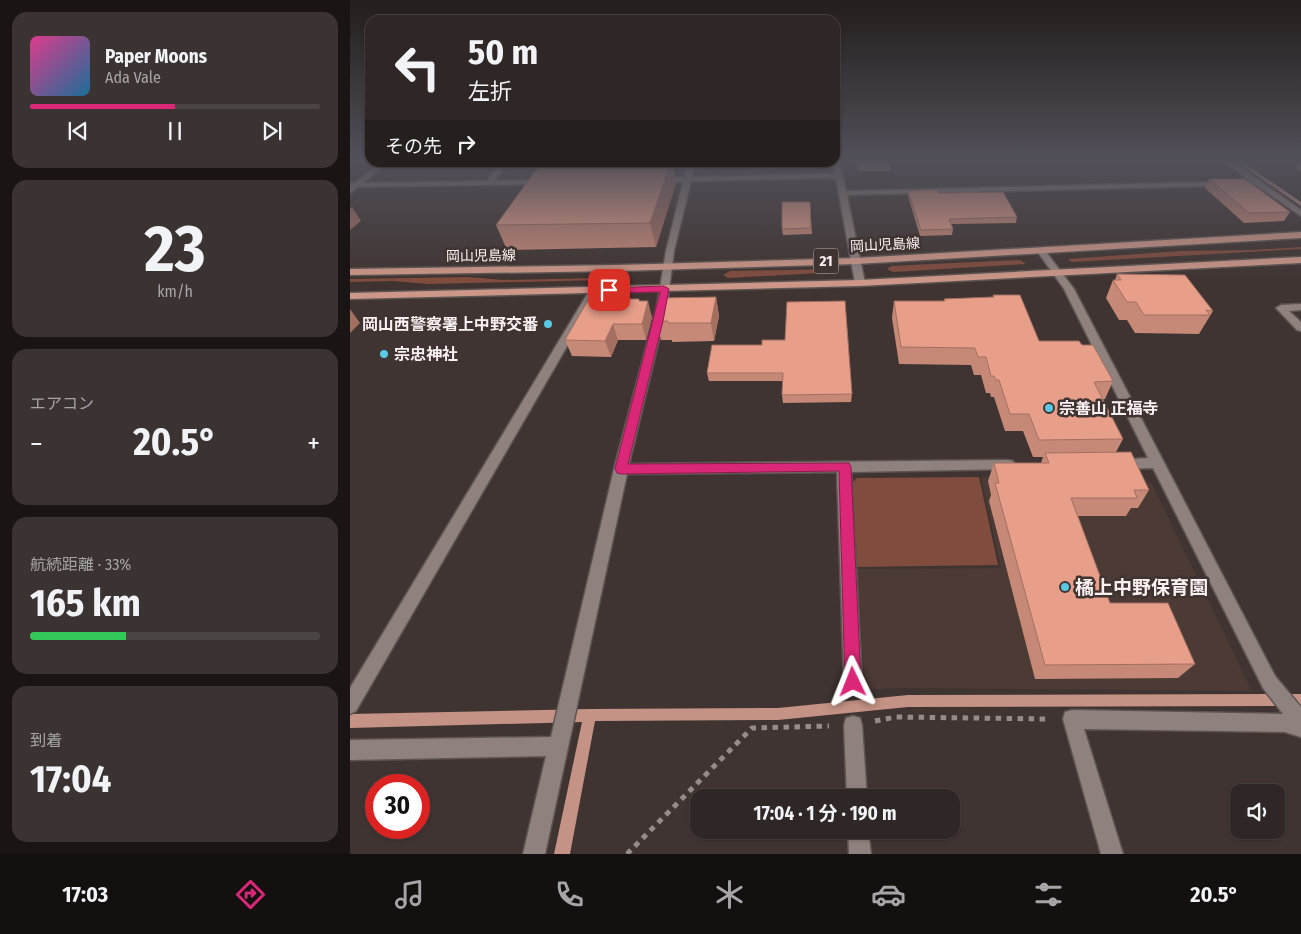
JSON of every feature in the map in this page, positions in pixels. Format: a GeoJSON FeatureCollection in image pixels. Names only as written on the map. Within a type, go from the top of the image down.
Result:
{"type":"FeatureCollection","features":[{"type":"Feature","properties":{"kind":"main road","name":"岡山児島線"},"geometry":{"type":"LineString","coordinates":[[350,272],[856,261],[1301,235]]}},
{"type":"Feature","properties":{"kind":"main road","name":"21"},"geometry":{"type":"LineString","coordinates":[[350,296],[860,283],[1301,260]]}},
{"type":"Feature","properties":{"kind":"street"},"geometry":{"type":"LineString","coordinates":[[534,854],[621,469],[658,321],[683,201]]}},
{"type":"Feature","properties":{"kind":"street"},"geometry":{"type":"LineString","coordinates":[[844,201],[860,283]]}},
{"type":"Feature","properties":{"kind":"street"},"geometry":{"type":"LineString","coordinates":[[1283,201],[1301,214]]}},
{"type":"Feature","properties":{"kind":"street"},"geometry":{"type":"LineString","coordinates":[[1041,251],[1059,272],[1069,289],[1269,682],[1300,723]]}},
{"type":"Feature","properties":{"kind":"street"},"geometry":{"type":"LineString","coordinates":[[350,705],[594,291]]}},
{"type":"Feature","properties":{"kind":"street"},"geometry":{"type":"LineString","coordinates":[[1301,307],[1281,308],[1301,328]]}},
{"type":"Feature","properties":{"kind":"street"},"geometry":{"type":"LineString","coordinates":[[1108,464],[1156,463]]}},
{"type":"Feature","properties":{"kind":"street"},"geometry":{"type":"LineString","coordinates":[[621,469],[1020,465]]}},
{"type":"Feature","properties":{"kind":"street"},"geometry":{"type":"LineString","coordinates":[[844,467],[853,682]]}},
{"type":"Feature","properties":{"kind":"street"},"geometry":{"type":"LineString","coordinates":[[1112,854],[1072,720],[1300,723]]}},
{"type":"Feature","properties":{"kind":"street"},"geometry":{"type":"LineString","coordinates":[[853,725],[857,789]]}},
{"type":"Feature","properties":{"kind":"street"},"geometry":{"type":"LineString","coordinates":[[350,750],[561,740]]}},
{"type":"Feature","properties":{"kind":"street"},"geometry":{"type":"LineString","coordinates":[[859,839],[860,854]]}},
{"type":"Feature","properties":{"kind":"shaded area"},"geometry":{"type":"Polygon","coordinates":[[[1301,247],[1301,249],[1072,262],[1068,259],[1180,251],[1301,247]]]}},
{"type":"Feature","properties":{"kind":"shaded area"},"geometry":{"type":"Polygon","coordinates":[[[1020,260],[1026,264],[893,272],[887,269],[891,266],[1020,260]]]}},
{"type":"Feature","properties":{"kind":"shaded area"},"geometry":{"type":"Polygon","coordinates":[[[833,269],[837,272],[728,278],[723,275],[730,271],[833,269]]]}},
{"type":"Feature","properties":{"kind":"shaded area"},"geometry":{"type":"Polygon","coordinates":[[[468,277],[503,280],[600,278],[602,280],[428,284],[393,281],[350,282],[350,279],[468,277]]]}},
{"type":"Feature","properties":{"kind":"shaded area"},"geometry":{"type":"Polygon","coordinates":[[[1138,475],[1152,484],[1252,691],[900,688],[865,690],[857,569],[1001,568],[981,477],[1138,475]]]}},
{"type":"Feature","properties":{"kind":"shaded area"},"geometry":{"type":"Polygon","coordinates":[[[979,477],[998,565],[856,567],[852,483],[857,478],[979,477]]]}},
{"type":"Feature","properties":{"kind":"building"},"geometry":{"type":"Polygon","coordinates":[[[514,201],[658,201],[650,223],[496,225],[514,201]]]}},
{"type":"Feature","properties":{"kind":"building"},"geometry":{"type":"Polygon","coordinates":[[[911,201],[1008,201],[1017,217],[949,219],[953,229],[921,230],[911,201]]]}},
{"type":"Feature","properties":{"kind":"building"},"geometry":{"type":"Polygon","coordinates":[[[1235,201],[1275,201],[1290,212],[1249,213],[1235,201]]]}},
{"type":"Feature","properties":{"kind":"building"},"geometry":{"type":"Polygon","coordinates":[[[782,202],[810,202],[811,228],[782,229],[782,202]]]}},
{"type":"Feature","properties":{"kind":"building"},"geometry":{"type":"Polygon","coordinates":[[[1117,274],[1185,275],[1213,311],[1206,310],[1210,315],[1144,315],[1136,302],[1127,302],[1113,280],[1121,280],[1117,274]]]}},
{"type":"Feature","properties":{"kind":"building","name":"宗善山 正福寺"},"geometry":{"type":"Polygon","coordinates":[[[993,295],[1020,295],[1039,341],[1079,341],[1082,345],[1093,345],[1113,381],[1094,382],[1123,439],[1039,440],[1029,414],[1010,414],[999,380],[991,376],[986,357],[978,357],[975,348],[901,347],[894,301],[945,301],[944,299],[994,297],[993,295]]]}},
{"type":"Feature","properties":{"kind":"building"},"geometry":{"type":"Polygon","coordinates":[[[716,297],[711,323],[668,323],[668,321],[656,321],[662,298],[716,297]]]}},
{"type":"Feature","properties":{"kind":"building"},"geometry":{"type":"Polygon","coordinates":[[[598,299],[639,299],[639,301],[648,301],[642,324],[613,324],[605,341],[565,340],[587,302],[597,302],[598,299]]]}},
{"type":"Feature","properties":{"kind":"building"},"geometry":{"type":"Polygon","coordinates":[[[845,301],[852,394],[782,395],[783,373],[707,373],[712,345],[762,345],[762,340],[785,340],[787,302],[845,301]]]}},
{"type":"Feature","properties":{"kind":"building"},"geometry":{"type":"Polygon","coordinates":[[[1131,452],[1149,490],[1134,490],[1137,498],[1071,498],[1110,603],[1168,603],[1195,664],[1045,665],[995,483],[999,483],[994,463],[1049,463],[1045,453],[1131,452]]]}},
{"type":"Feature","properties":{"kind":"waterway"},"geometry":{"type":"LineString","coordinates":[[1296,201],[1301,204]]}},
{"type":"Feature","properties":{"kind":"waterway"},"geometry":{"type":"LineString","coordinates":[[590,715],[778,714],[908,701],[1301,700]]}},
{"type":"Feature","properties":{"kind":"waterway"},"geometry":{"type":"LineString","coordinates":[[350,721],[590,715]]}},
{"type":"Feature","properties":{"kind":"waterway"},"geometry":{"type":"LineString","coordinates":[[562,854],[590,715]]}},
{"type":"Feature","properties":{"kind":"place","name":"岡山西警察署上中野交番"},"geometry":{"type":"Point","coordinates":[548,324]}},
{"type":"Feature","properties":{"kind":"place","name":"宗忠神社"},"geometry":{"type":"Point","coordinates":[384,354]}},
{"type":"Feature","properties":{"kind":"place","name":"宗善山 正福寺"},"geometry":{"type":"Point","coordinates":[1049,408]}},
{"type":"Feature","properties":{"kind":"place","name":"橘上中野保育園"},"geometry":{"type":"Point","coordinates":[1065,587]}},
{"type":"Feature","properties":{"kind":"route"},"geometry":{"type":"LineString","coordinates":[[609,290],[664,289],[662,306],[621,469],[844,467],[853,682]]}}]}
